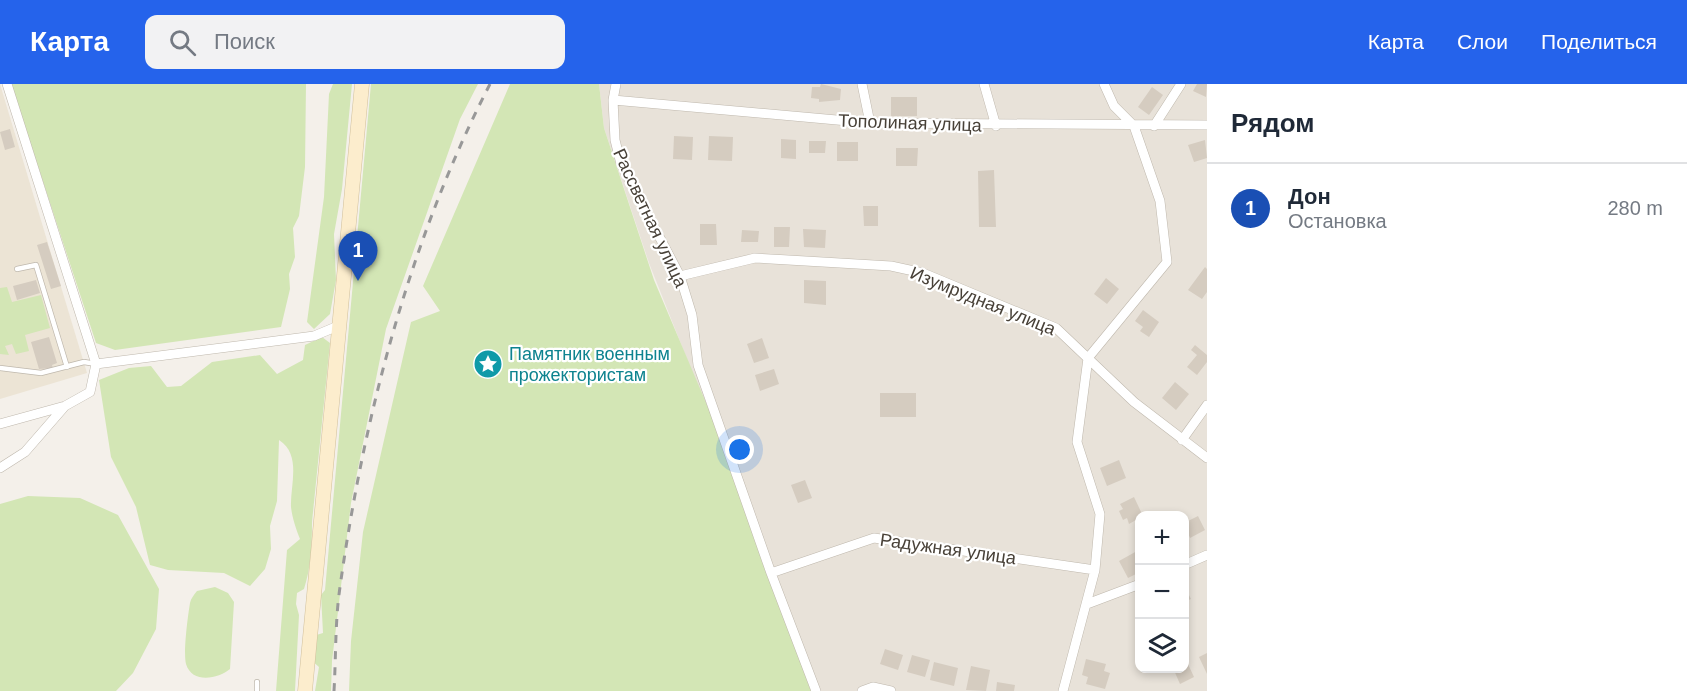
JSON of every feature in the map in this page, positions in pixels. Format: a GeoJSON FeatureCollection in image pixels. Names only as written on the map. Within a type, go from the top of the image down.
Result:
{"type":"FeatureCollection","features":[{"type":"Feature","properties":{"kind":"street"},"geometry":{"type":"LineString","coordinates":[[0,424],[65,406],[90,392],[96,364],[7,84]]}},
{"type":"Feature","properties":{"kind":"street"},"geometry":{"type":"LineString","coordinates":[[305,691],[362,84]]}},
{"type":"Feature","properties":{"kind":"street","name":"Рассветная улица"},"geometry":{"type":"LineString","coordinates":[[616,84],[613,100],[615,140],[621,164],[680,276],[692,315],[698,365],[771,573],[816,691]]}},
{"type":"Feature","properties":{"kind":"street"},"geometry":{"type":"LineString","coordinates":[[862,84],[870,123]]}},
{"type":"Feature","properties":{"kind":"street"},"geometry":{"type":"LineString","coordinates":[[984,84],[996,126]]}},
{"type":"Feature","properties":{"kind":"street"},"geometry":{"type":"LineString","coordinates":[[1063,691],[1095,570],[1100,514],[1077,442],[1088,358],[1167,262],[1160,201],[1134,126],[1114,106],[1104,84]]}},
{"type":"Feature","properties":{"kind":"street"},"geometry":{"type":"LineString","coordinates":[[1154,126],[1181,84]]}},
{"type":"Feature","properties":{"kind":"street","name":"Тополиная улица"},"geometry":{"type":"LineString","coordinates":[[613,100],[870,123],[996,126],[1207,125]]}},
{"type":"Feature","properties":{"kind":"street","name":"Изумрудная улица"},"geometry":{"type":"LineString","coordinates":[[680,276],[756,258],[891,266],[922,273],[1056,328],[1134,402],[1207,458]]}},
{"type":"Feature","properties":{"kind":"street"},"geometry":{"type":"LineString","coordinates":[[96,364],[314,336],[338,326]]}},
{"type":"Feature","properties":{"kind":"street"},"geometry":{"type":"LineString","coordinates":[[1182,440],[1207,405]]}},
{"type":"Feature","properties":{"kind":"street"},"geometry":{"type":"LineString","coordinates":[[0,468],[25,452],[65,406]]}},
{"type":"Feature","properties":{"kind":"street","name":"Радужная улица"},"geometry":{"type":"LineString","coordinates":[[771,573],[874,538],[1095,570]]}},
{"type":"Feature","properties":{"kind":"street"},"geometry":{"type":"LineString","coordinates":[[1189,563],[1207,555]]}},
{"type":"Feature","properties":{"kind":"street"},"geometry":{"type":"LineString","coordinates":[[1087,604],[1135,586]]}},
{"type":"Feature","properties":{"kind":"street"},"geometry":{"type":"LineString","coordinates":[[862,691],[873,687],[891,691]]}},
{"type":"Feature","properties":{"kind":"lane"},"geometry":{"type":"LineString","coordinates":[[17,269],[36,265],[67,367]]}},
{"type":"Feature","properties":{"kind":"lane"},"geometry":{"type":"LineString","coordinates":[[0,368],[41,373],[84,363],[96,364]]}},
{"type":"Feature","properties":{"kind":"lane"},"geometry":{"type":"LineString","coordinates":[[257,682],[257,691]]}},
{"type":"Feature","properties":{"kind":"shaded area"},"geometry":{"type":"Polygon","coordinates":[[[0,84],[87,373],[0,399],[0,84]]]}},
{"type":"Feature","properties":{"kind":"shaded area"},"geometry":{"type":"Polygon","coordinates":[[[599,84],[1207,84],[1207,691],[811,691],[749,516],[649,263],[604,128],[599,84]]]}},
{"type":"Feature","properties":{"kind":"green space"},"geometry":{"type":"Polygon","coordinates":[[[11,84],[306,84],[305,167],[299,216],[293,228],[295,257],[289,274],[290,289],[281,327],[115,350],[96,343],[11,84]]]}},
{"type":"Feature","properties":{"kind":"green space"},"geometry":{"type":"Polygon","coordinates":[[[333,84],[352,84],[342,189],[334,234],[336,280],[330,314],[314,329],[307,322],[324,197],[329,94],[333,84]]]}},
{"type":"Feature","properties":{"kind":"green space"},"geometry":{"type":"Polygon","coordinates":[[[371,84],[478,84],[460,119],[386,329],[351,503],[332,661],[331,691],[315,691],[319,667],[311,660],[313,636],[323,633],[321,595],[325,590],[371,84]]]}},
{"type":"Feature","properties":{"kind":"green space"},"geometry":{"type":"Polygon","coordinates":[[[510,84],[599,84],[604,128],[654,280],[721,438],[811,691],[349,691],[351,641],[363,532],[411,322],[440,311],[423,286],[510,84]]]}},
{"type":"Feature","properties":{"kind":"green space"},"geometry":{"type":"Polygon","coordinates":[[[7,287],[12,302],[41,295],[50,328],[25,335],[29,351],[16,354],[12,344],[5,346],[9,355],[0,354],[0,288],[7,287]]]}},
{"type":"Feature","properties":{"kind":"green space"},"geometry":{"type":"Polygon","coordinates":[[[322,337],[330,343],[310,564],[304,589],[297,593],[296,604],[299,615],[295,691],[276,691],[287,550],[300,539],[291,507],[293,462],[286,446],[279,440],[277,501],[270,526],[271,549],[265,569],[250,586],[224,573],[168,570],[150,565],[136,507],[111,457],[99,380],[129,368],[151,366],[167,387],[181,386],[212,362],[260,355],[277,374],[303,360],[305,345],[322,337]]]}},
{"type":"Feature","properties":{"kind":"green space"},"geometry":{"type":"Polygon","coordinates":[[[28,496],[80,498],[118,515],[159,589],[156,629],[133,673],[116,691],[0,691],[0,504],[28,496]]]}},
{"type":"Feature","properties":{"kind":"green space"},"geometry":{"type":"Polygon","coordinates":[[[215,587],[228,593],[234,602],[230,669],[206,678],[194,675],[186,664],[186,634],[192,598],[197,591],[215,587]]]}},
{"type":"Feature","properties":{"kind":"building"},"geometry":{"type":"Polygon","coordinates":[[[821,84],[841,89],[840,100],[819,102],[819,99],[811,98],[812,87],[820,87],[821,84]]]}},
{"type":"Feature","properties":{"kind":"building"},"geometry":{"type":"Polygon","coordinates":[[[1197,84],[1207,84],[1206,97],[1193,91],[1197,84]]]}},
{"type":"Feature","properties":{"kind":"building"},"geometry":{"type":"Polygon","coordinates":[[[1152,87],[1163,95],[1149,115],[1138,107],[1152,87]]]}},
{"type":"Feature","properties":{"kind":"building"},"geometry":{"type":"Polygon","coordinates":[[[891,97],[917,97],[917,116],[891,116],[891,97]]]}},
{"type":"Feature","properties":{"kind":"building"},"geometry":{"type":"Polygon","coordinates":[[[10,129],[15,147],[5,150],[0,132],[10,129]]]}},
{"type":"Feature","properties":{"kind":"building"},"geometry":{"type":"Polygon","coordinates":[[[674,136],[693,137],[692,160],[673,159],[674,136]]]}},
{"type":"Feature","properties":{"kind":"building"},"geometry":{"type":"Polygon","coordinates":[[[709,136],[733,137],[732,161],[708,160],[709,136]]]}},
{"type":"Feature","properties":{"kind":"building"},"geometry":{"type":"Polygon","coordinates":[[[781,139],[796,140],[796,159],[781,158],[781,139]]]}},
{"type":"Feature","properties":{"kind":"building"},"geometry":{"type":"Polygon","coordinates":[[[1205,140],[1207,158],[1194,162],[1188,145],[1205,140]]]}},
{"type":"Feature","properties":{"kind":"building"},"geometry":{"type":"Polygon","coordinates":[[[809,141],[826,141],[825,153],[809,153],[809,141]]]}},
{"type":"Feature","properties":{"kind":"building"},"geometry":{"type":"Polygon","coordinates":[[[837,142],[858,142],[858,161],[837,161],[837,142]]]}},
{"type":"Feature","properties":{"kind":"building"},"geometry":{"type":"Polygon","coordinates":[[[896,148],[918,148],[917,166],[896,166],[896,148]]]}},
{"type":"Feature","properties":{"kind":"building"},"geometry":{"type":"Polygon","coordinates":[[[994,170],[996,227],[979,227],[978,171],[994,170]]]}},
{"type":"Feature","properties":{"kind":"building"},"geometry":{"type":"Polygon","coordinates":[[[863,206],[878,206],[878,226],[864,226],[863,206]]]}},
{"type":"Feature","properties":{"kind":"building"},"geometry":{"type":"Polygon","coordinates":[[[700,224],[716,224],[717,245],[700,245],[700,224]]]}},
{"type":"Feature","properties":{"kind":"building"},"geometry":{"type":"Polygon","coordinates":[[[774,227],[790,227],[789,247],[774,247],[774,227]]]}},
{"type":"Feature","properties":{"kind":"building"},"geometry":{"type":"Polygon","coordinates":[[[803,229],[826,230],[825,248],[804,247],[803,229]]]}},
{"type":"Feature","properties":{"kind":"building"},"geometry":{"type":"Polygon","coordinates":[[[742,230],[759,231],[758,242],[741,242],[742,230]]]}},
{"type":"Feature","properties":{"kind":"building"},"geometry":{"type":"Polygon","coordinates":[[[47,242],[61,286],[51,289],[37,245],[47,242]]]}},
{"type":"Feature","properties":{"kind":"building"},"geometry":{"type":"Polygon","coordinates":[[[1205,267],[1207,269],[1207,292],[1202,299],[1188,290],[1205,267]]]}},
{"type":"Feature","properties":{"kind":"building"},"geometry":{"type":"Polygon","coordinates":[[[1106,278],[1119,289],[1107,304],[1094,294],[1106,278]]]}},
{"type":"Feature","properties":{"kind":"building"},"geometry":{"type":"Polygon","coordinates":[[[36,280],[40,293],[17,300],[13,286],[36,280]]]}},
{"type":"Feature","properties":{"kind":"building"},"geometry":{"type":"Polygon","coordinates":[[[804,280],[826,281],[826,305],[804,303],[804,280]]]}},
{"type":"Feature","properties":{"kind":"building"},"geometry":{"type":"Polygon","coordinates":[[[1143,310],[1159,322],[1149,337],[1140,331],[1143,327],[1135,321],[1143,310]]]}},
{"type":"Feature","properties":{"kind":"building"},"geometry":{"type":"Polygon","coordinates":[[[49,337],[57,363],[52,365],[53,368],[39,369],[31,342],[49,337]]]}},
{"type":"Feature","properties":{"kind":"building"},"geometry":{"type":"Polygon","coordinates":[[[762,338],[769,358],[754,363],[747,344],[762,338]]]}},
{"type":"Feature","properties":{"kind":"building"},"geometry":{"type":"Polygon","coordinates":[[[1195,345],[1207,355],[1207,362],[1197,375],[1187,367],[1197,355],[1191,350],[1195,345]]]}},
{"type":"Feature","properties":{"kind":"building"},"geometry":{"type":"Polygon","coordinates":[[[774,369],[779,384],[760,391],[755,375],[774,369]]]}},
{"type":"Feature","properties":{"kind":"building"},"geometry":{"type":"Polygon","coordinates":[[[1175,382],[1189,394],[1176,410],[1162,398],[1175,382]]]}},
{"type":"Feature","properties":{"kind":"building"},"geometry":{"type":"Polygon","coordinates":[[[880,393],[916,393],[916,417],[880,417],[880,393]]]}},
{"type":"Feature","properties":{"kind":"building"},"geometry":{"type":"Polygon","coordinates":[[[1119,460],[1126,478],[1107,486],[1100,468],[1119,460]]]}},
{"type":"Feature","properties":{"kind":"building"},"geometry":{"type":"Polygon","coordinates":[[[805,480],[812,498],[798,503],[791,485],[805,480]]]}},
{"type":"Feature","properties":{"kind":"building"},"geometry":{"type":"Polygon","coordinates":[[[1134,497],[1141,511],[1135,511],[1135,521],[1129,524],[1127,518],[1123,520],[1119,511],[1123,509],[1120,504],[1134,497]]]}},
{"type":"Feature","properties":{"kind":"building"},"geometry":{"type":"Polygon","coordinates":[[[1198,516],[1205,530],[1190,538],[1189,520],[1198,516]]]}},
{"type":"Feature","properties":{"kind":"building"},"geometry":{"type":"Polygon","coordinates":[[[1135,552],[1135,574],[1128,578],[1119,561],[1135,552]]]}},
{"type":"Feature","properties":{"kind":"building"},"geometry":{"type":"Polygon","coordinates":[[[885,649],[903,655],[898,670],[880,664],[885,649]]]}},
{"type":"Feature","properties":{"kind":"building"},"geometry":{"type":"Polygon","coordinates":[[[1207,653],[1207,674],[1199,657],[1207,653]]]}},
{"type":"Feature","properties":{"kind":"building"},"geometry":{"type":"Polygon","coordinates":[[[912,655],[930,660],[925,677],[907,672],[912,655]]]}},
{"type":"Feature","properties":{"kind":"building"},"geometry":{"type":"Polygon","coordinates":[[[1086,659],[1106,664],[1104,671],[1110,673],[1105,689],[1086,684],[1088,677],[1082,675],[1086,659]]]}},
{"type":"Feature","properties":{"kind":"building"},"geometry":{"type":"Polygon","coordinates":[[[934,662],[958,668],[954,686],[930,680],[934,662]]]}},
{"type":"Feature","properties":{"kind":"building"},"geometry":{"type":"Polygon","coordinates":[[[971,666],[990,670],[986,691],[966,690],[971,666]]]}},
{"type":"Feature","properties":{"kind":"building"},"geometry":{"type":"Polygon","coordinates":[[[1189,666],[1194,677],[1180,684],[1175,673],[1189,673],[1189,666]]]}},
{"type":"Feature","properties":{"kind":"building"},"geometry":{"type":"Polygon","coordinates":[[[997,682],[1015,685],[1014,691],[996,691],[997,682]]]}},
{"type":"Feature","properties":{"kind":"railway"},"geometry":{"type":"LineString","coordinates":[[334,691],[340,587],[362,458],[377,393],[394,329],[436,204],[490,84]]}},
{"type":"Feature","properties":{"kind":"place","name":"Дон"},"geometry":{"type":"Point","coordinates":[358,281]}},
{"type":"Feature","properties":{"kind":"place","name":"Памятник военным прожектористам"},"geometry":{"type":"Point","coordinates":[488,364]}}]}
